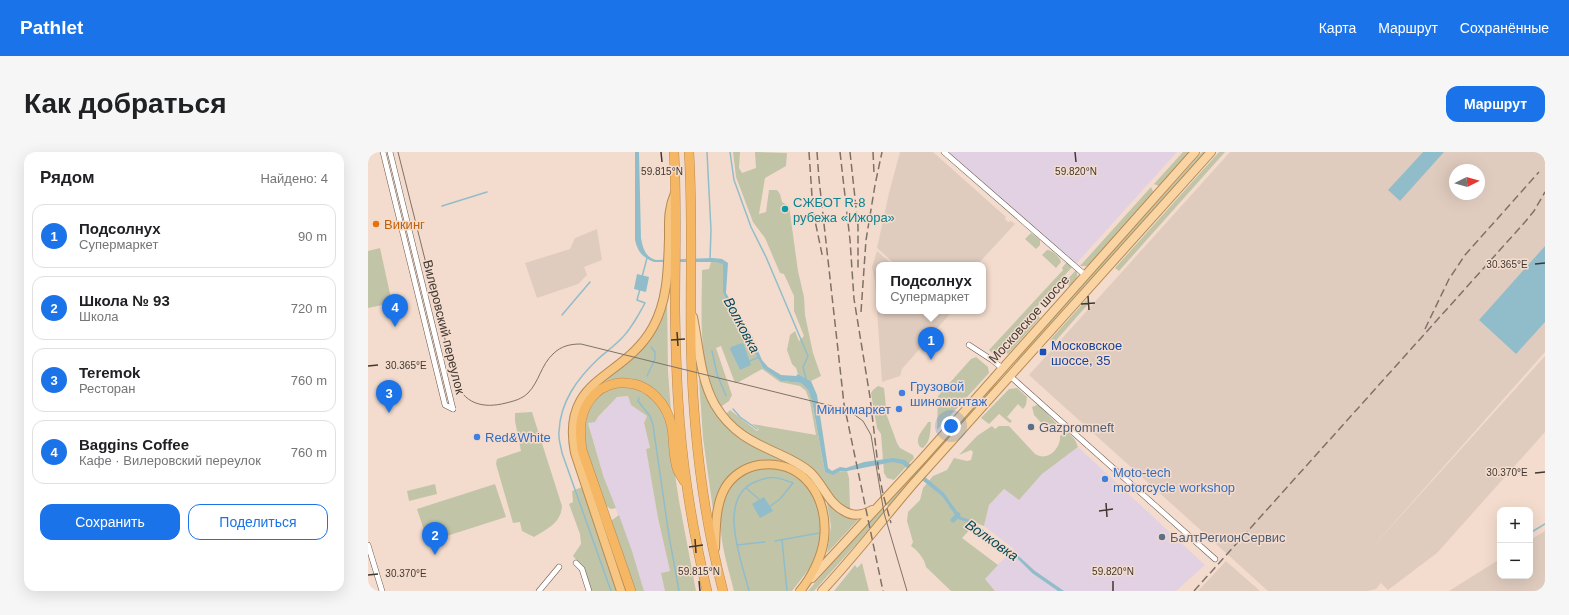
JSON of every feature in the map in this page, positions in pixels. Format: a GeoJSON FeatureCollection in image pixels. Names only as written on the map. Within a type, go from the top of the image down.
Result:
{"type":"FeatureCollection","features":[{"type":"Feature","properties":{"kind":"highway"},"geometry":{"type":"LineString","coordinates":[[674,152],[675,192],[672,270],[678,393],[686,486],[697,549],[707,591]]}},
{"type":"Feature","properties":{"kind":"highway"},"geometry":{"type":"LineString","coordinates":[[689,152],[692,270],[692,352],[698,447],[714,556],[723,591]]}},
{"type":"Feature","properties":{"kind":"highway"},"geometry":{"type":"LineString","coordinates":[[621,591],[575,453],[573,441],[573,418],[583,395],[634,352],[653,327],[662,305],[672,270]]}},
{"type":"Feature","properties":{"kind":"highway"},"geometry":{"type":"LineString","coordinates":[[631,591],[582,450],[580,439],[582,415],[590,399],[597,391],[612,384],[630,383],[648,390],[655,396],[665,409],[671,422],[677,468],[686,486]]}},
{"type":"Feature","properties":{"kind":"highway"},"geometry":{"type":"LineString","coordinates":[[714,556],[718,507],[726,488],[733,478],[755,465],[773,464],[787,466],[800,473],[810,484],[819,501],[824,520],[824,540],[821,552],[807,583]]}},
{"type":"Feature","properties":{"kind":"highway","name":"Московское шоссе"},"geometry":{"type":"LineString","coordinates":[[800,591],[807,583]]}},
{"type":"Feature","properties":{"kind":"main road","name":"Московское шоссе"},"geometry":{"type":"LineString","coordinates":[[807,583],[917,464],[1195,152]]}},
{"type":"Feature","properties":{"kind":"main road","name":"Московское шоссе"},"geometry":{"type":"LineString","coordinates":[[822,591],[925,471],[1211,152]]}},
{"type":"Feature","properties":{"kind":"main road"},"geometry":{"type":"LineString","coordinates":[[692,308],[700,348],[703,374],[708,392],[729,424],[741,435],[756,444],[806,468],[820,484],[834,505],[844,512],[856,515],[863,514],[876,507]]}},
{"type":"Feature","properties":{"kind":"main road"},"geometry":{"type":"LineString","coordinates":[[1002,368],[1010,376]]}},
{"type":"Feature","properties":{"kind":"main road"},"geometry":{"type":"LineString","coordinates":[[830,591],[839,572]]}},
{"type":"Feature","properties":{"kind":"street","name":"Вилеровский переулок"},"geometry":{"type":"LineString","coordinates":[[383,152],[446,405],[453,409],[390,152]]}},
{"type":"Feature","properties":{"kind":"street"},"geometry":{"type":"LineString","coordinates":[[944,152],[1085,275]]}},
{"type":"Feature","properties":{"kind":"street"},"geometry":{"type":"LineString","coordinates":[[969,345],[1002,368]]}},
{"type":"Feature","properties":{"kind":"street"},"geometry":{"type":"LineString","coordinates":[[1010,376],[1215,559]]}},
{"type":"Feature","properties":{"kind":"street"},"geometry":{"type":"LineString","coordinates":[[368,545],[382,591]]}},
{"type":"Feature","properties":{"kind":"street"},"geometry":{"type":"LineString","coordinates":[[576,562],[582,569],[589,591]]}},
{"type":"Feature","properties":{"kind":"street"},"geometry":{"type":"LineString","coordinates":[[539,591],[559,567]]}},
{"type":"Feature","properties":{"kind":"shaded area"},"geometry":{"type":"Polygon","coordinates":[[[900,152],[933,152],[1006,217],[1005,219],[1008,222],[1011,221],[1015,224],[980,262],[893,262],[877,248],[900,152]]]}},
{"type":"Feature","properties":{"kind":"shaded area"},"geometry":{"type":"Polygon","coordinates":[[[948,152],[1177,152],[1075,265],[948,152]]]}},
{"type":"Feature","properties":{"kind":"shaded area"},"geometry":{"type":"Polygon","coordinates":[[[1230,152],[1545,152],[1545,352],[1369,551],[1545,356],[1545,432],[1437,553],[1388,590],[1381,583],[1376,589],[1367,591],[1268,591],[1029,375],[1230,152]]]}},
{"type":"Feature","properties":{"kind":"shaded area"},"geometry":{"type":"Polygon","coordinates":[[[597,229],[602,260],[584,267],[587,275],[578,284],[537,298],[525,263],[570,249],[575,238],[597,229]]]}},
{"type":"Feature","properties":{"kind":"shaded area"},"geometry":{"type":"Polygon","coordinates":[[[877,251],[890,262],[876,262],[876,295],[875,281],[872,267],[877,251]]]}},
{"type":"Feature","properties":{"kind":"shaded area"},"geometry":{"type":"Polygon","coordinates":[[[877,314],[948,314],[949,315],[902,369],[900,376],[882,382],[877,314]]]}},
{"type":"Feature","properties":{"kind":"shaded area"},"geometry":{"type":"Polygon","coordinates":[[[628,396],[631,405],[647,416],[644,423],[650,448],[646,449],[658,518],[670,571],[661,573],[665,591],[644,591],[632,551],[604,478],[588,422],[595,421],[617,397],[628,396]]]}},
{"type":"Feature","properties":{"kind":"shaded area"},"geometry":{"type":"Polygon","coordinates":[[[1078,447],[1205,565],[1176,591],[995,591],[985,579],[986,576],[1014,549],[984,526],[989,505],[1004,489],[1019,500],[1042,474],[1078,447]]]}},
{"type":"Feature","properties":{"kind":"shaded area"},"geometry":{"type":"Polygon","coordinates":[[[1545,531],[1545,591],[1449,591],[1497,561],[1497,579],[1533,579],[1533,538],[1545,531]]]}},
{"type":"Feature","properties":{"kind":"shaded area"},"geometry":{"type":"Polygon","coordinates":[[[1226,561],[1227,562],[1260,591],[1198,591],[1226,561]]]}},
{"type":"Feature","properties":{"kind":"green space"},"geometry":{"type":"Polygon","coordinates":[[[733,152],[740,152],[739,168],[742,173],[756,168],[755,152],[787,153],[786,166],[765,178],[759,214],[766,212],[769,190],[777,190],[780,194],[782,202],[789,206],[798,271],[804,297],[805,315],[813,353],[821,376],[811,381],[798,374],[796,368],[792,364],[787,350],[790,335],[795,331],[799,341],[804,336],[794,311],[794,296],[784,274],[780,273],[765,238],[753,222],[736,177],[733,152]]]}},
{"type":"Feature","properties":{"kind":"green space"},"geometry":{"type":"Polygon","coordinates":[[[1183,152],[1189,152],[1159,186],[1154,184],[1183,152]]]}},
{"type":"Feature","properties":{"kind":"green space"},"geometry":{"type":"Polygon","coordinates":[[[1202,152],[1205,152],[1017,361],[1015,359],[1202,152]]]}},
{"type":"Feature","properties":{"kind":"green space"},"geometry":{"type":"Polygon","coordinates":[[[1219,152],[1225,152],[1119,271],[1115,268],[1219,152]]]}},
{"type":"Feature","properties":{"kind":"green space"},"geometry":{"type":"Polygon","coordinates":[[[1151,187],[1154,193],[1088,266],[1080,266],[1151,187]]]}},
{"type":"Feature","properties":{"kind":"green space"},"geometry":{"type":"Polygon","coordinates":[[[1031,233],[1040,240],[1040,245],[1036,249],[1025,239],[1031,233]]]}},
{"type":"Feature","properties":{"kind":"green space"},"geometry":{"type":"Polygon","coordinates":[[[380,248],[392,303],[368,308],[368,251],[380,248]]]}},
{"type":"Feature","properties":{"kind":"green space"},"geometry":{"type":"Polygon","coordinates":[[[1047,250],[1053,252],[1061,262],[1056,268],[1042,255],[1047,250]]]}},
{"type":"Feature","properties":{"kind":"green space"},"geometry":{"type":"Polygon","coordinates":[[[711,262],[721,262],[723,264],[723,293],[763,368],[781,381],[801,383],[808,390],[812,401],[825,472],[847,471],[849,478],[850,508],[852,511],[840,505],[816,473],[743,432],[726,414],[730,410],[757,431],[759,429],[752,424],[816,435],[810,402],[806,391],[800,386],[780,382],[762,369],[735,383],[721,346],[716,348],[732,395],[729,401],[722,406],[720,405],[707,373],[702,339],[702,270],[709,269],[711,262]]]}},
{"type":"Feature","properties":{"kind":"green space"},"geometry":{"type":"Polygon","coordinates":[[[1066,263],[1073,266],[994,355],[989,350],[1063,270],[1062,268],[1066,263]]]}},
{"type":"Feature","properties":{"kind":"green space"},"geometry":{"type":"Polygon","coordinates":[[[1076,270],[1077,277],[1070,286],[1065,282],[1076,270]]]}},
{"type":"Feature","properties":{"kind":"green space"},"geometry":{"type":"Polygon","coordinates":[[[667,298],[668,372],[671,411],[657,393],[642,382],[624,378],[601,382],[633,354],[667,298]]]}},
{"type":"Feature","properties":{"kind":"green space"},"geometry":{"type":"Polygon","coordinates":[[[1086,300],[1089,303],[1053,344],[1050,340],[1086,300]]]}},
{"type":"Feature","properties":{"kind":"green space"},"geometry":{"type":"Polygon","coordinates":[[[1036,314],[1040,318],[1008,354],[1004,351],[1036,314]]]}},
{"type":"Feature","properties":{"kind":"green space"},"geometry":{"type":"Polygon","coordinates":[[[976,357],[988,367],[989,373],[937,430],[938,396],[971,359],[976,357]]]}},
{"type":"Feature","properties":{"kind":"green space"},"geometry":{"type":"Polygon","coordinates":[[[699,380],[722,420],[788,461],[768,460],[757,462],[741,469],[713,510],[703,438],[699,380]]]}},
{"type":"Feature","properties":{"kind":"green space"},"geometry":{"type":"Polygon","coordinates":[[[996,382],[997,384],[888,507],[887,503],[996,382]]]}},
{"type":"Feature","properties":{"kind":"green space"},"geometry":{"type":"Polygon","coordinates":[[[623,385],[646,392],[666,415],[679,501],[696,591],[665,591],[661,573],[670,571],[658,518],[646,449],[650,448],[644,423],[647,416],[631,405],[628,396],[617,397],[595,422],[588,423],[604,478],[616,508],[611,509],[606,506],[587,455],[582,436],[588,407],[600,393],[623,385]]]}},
{"type":"Feature","properties":{"kind":"green space"},"geometry":{"type":"Polygon","coordinates":[[[878,386],[884,388],[887,416],[897,443],[900,448],[913,455],[914,458],[894,480],[887,478],[884,473],[881,434],[877,428],[871,393],[878,386]]]}},
{"type":"Feature","properties":{"kind":"green space"},"geometry":{"type":"Polygon","coordinates":[[[1017,388],[1027,397],[1026,405],[1023,409],[1018,404],[1007,417],[1012,421],[1010,423],[999,414],[989,424],[981,418],[1009,389],[1017,388]]]}},
{"type":"Feature","properties":{"kind":"green space"},"geometry":{"type":"Polygon","coordinates":[[[1037,405],[1040,406],[1056,423],[1057,430],[1048,430],[1034,415],[1032,407],[1037,405]]]}},
{"type":"Feature","properties":{"kind":"green space"},"geometry":{"type":"Polygon","coordinates":[[[532,412],[562,506],[559,517],[556,521],[534,537],[522,531],[520,522],[513,523],[496,464],[497,459],[521,451],[515,421],[515,413],[532,412]]]}},
{"type":"Feature","properties":{"kind":"green space"},"geometry":{"type":"Polygon","coordinates":[[[928,422],[931,422],[930,436],[923,448],[920,447],[918,440],[928,422]]]}},
{"type":"Feature","properties":{"kind":"green space"},"geometry":{"type":"Polygon","coordinates":[[[992,426],[995,429],[999,426],[1009,426],[1035,454],[1040,456],[1048,455],[1056,450],[1060,441],[1060,436],[1067,431],[1075,440],[1078,447],[1042,474],[1019,500],[1004,489],[989,505],[984,526],[976,523],[962,538],[998,565],[985,579],[995,591],[951,591],[926,567],[920,555],[911,546],[913,542],[907,521],[908,512],[920,500],[923,488],[933,476],[947,470],[954,458],[967,461],[971,460],[973,452],[971,450],[959,455],[977,436],[992,426]]]}},
{"type":"Feature","properties":{"kind":"green space"},"geometry":{"type":"Polygon","coordinates":[[[765,466],[796,474],[811,489],[818,507],[822,535],[815,561],[792,591],[734,591],[722,541],[721,515],[723,503],[733,483],[742,475],[765,466]]]}},
{"type":"Feature","properties":{"kind":"green space"},"geometry":{"type":"Polygon","coordinates":[[[435,484],[437,494],[409,501],[407,491],[435,484]]]}},
{"type":"Feature","properties":{"kind":"green space"},"geometry":{"type":"Polygon","coordinates":[[[495,484],[506,517],[428,542],[417,509],[495,484]]]}},
{"type":"Feature","properties":{"kind":"green space"},"geometry":{"type":"Polygon","coordinates":[[[582,487],[618,591],[592,591],[582,566],[573,556],[581,544],[580,534],[569,504],[573,502],[572,491],[582,487]]]}},
{"type":"Feature","properties":{"kind":"green space"},"geometry":{"type":"Polygon","coordinates":[[[826,498],[842,515],[858,520],[827,553],[831,526],[826,498]]]}},
{"type":"Feature","properties":{"kind":"green space"},"geometry":{"type":"Polygon","coordinates":[[[883,506],[885,511],[876,522],[814,591],[808,591],[855,536],[883,506]]]}},
{"type":"Feature","properties":{"kind":"green space"},"geometry":{"type":"Polygon","coordinates":[[[619,515],[644,591],[634,591],[612,524],[612,520],[619,515]]]}},
{"type":"Feature","properties":{"kind":"green space"},"geometry":{"type":"Polygon","coordinates":[[[862,563],[869,591],[834,591],[855,565],[857,568],[862,563]]]}},
{"type":"Feature","properties":{"kind":"water"},"geometry":{"type":"Polygon","coordinates":[[[635,152],[639,152],[641,238],[645,252],[649,257],[656,260],[713,258],[722,259],[728,263],[726,293],[753,338],[762,360],[768,367],[781,375],[796,376],[798,374],[811,381],[817,395],[828,468],[832,471],[840,467],[846,468],[864,462],[893,458],[905,460],[944,493],[961,517],[971,520],[1008,550],[1013,551],[1035,571],[1064,591],[1058,591],[1032,573],[1012,553],[1007,552],[970,523],[958,519],[942,496],[902,464],[893,462],[840,471],[833,475],[825,472],[812,401],[808,390],[801,383],[781,381],[763,368],[723,293],[723,264],[716,262],[654,262],[646,258],[639,251],[635,240],[635,152]]]}},
{"type":"Feature","properties":{"kind":"water"},"geometry":{"type":"Polygon","coordinates":[[[1423,152],[1444,152],[1400,201],[1388,190],[1423,152]]]}},
{"type":"Feature","properties":{"kind":"water"},"geometry":{"type":"Polygon","coordinates":[[[1545,246],[1545,322],[1516,354],[1479,320],[1545,246]]]}},
{"type":"Feature","properties":{"kind":"water"},"geometry":{"type":"Polygon","coordinates":[[[637,274],[649,277],[646,292],[634,289],[637,274]]]}},
{"type":"Feature","properties":{"kind":"water"},"geometry":{"type":"Polygon","coordinates":[[[742,343],[751,365],[740,370],[730,349],[731,347],[742,343]]]}},
{"type":"Feature","properties":{"kind":"water"},"geometry":{"type":"Polygon","coordinates":[[[764,497],[773,511],[760,518],[752,504],[764,497]]]}},
{"type":"Feature","properties":{"kind":"waterway"},"geometry":{"type":"LineString","coordinates":[[707,152],[711,230],[710,260]]}},
{"type":"Feature","properties":{"kind":"waterway"},"geometry":{"type":"LineString","coordinates":[[730,152],[734,180],[751,227],[766,257],[808,356],[803,367],[806,379]]}},
{"type":"Feature","properties":{"kind":"waterway"},"geometry":{"type":"LineString","coordinates":[[442,206],[487,192]]}},
{"type":"Feature","properties":{"kind":"waterway"},"geometry":{"type":"LineString","coordinates":[[642,277],[647,258]]}},
{"type":"Feature","properties":{"kind":"waterway"},"geometry":{"type":"LineString","coordinates":[[562,315],[590,282]]}},
{"type":"Feature","properties":{"kind":"waterway"},"geometry":{"type":"LineString","coordinates":[[611,591],[562,453],[559,440],[560,421],[566,401],[577,383],[590,367],[625,335],[640,313],[645,303],[637,300],[640,289]]}},
{"type":"Feature","properties":{"kind":"waterway"},"geometry":{"type":"LineString","coordinates":[[647,376],[655,359],[655,352],[651,347]]}},
{"type":"Feature","properties":{"kind":"waterway"},"geometry":{"type":"LineString","coordinates":[[712,351],[717,374],[726,396]]}},
{"type":"Feature","properties":{"kind":"waterway"},"geometry":{"type":"LineString","coordinates":[[750,361],[759,357]]}},
{"type":"Feature","properties":{"kind":"waterway"},"geometry":{"type":"LineString","coordinates":[[639,398],[638,401],[650,416],[653,425],[669,536],[679,591]]}},
{"type":"Feature","properties":{"kind":"waterway"},"geometry":{"type":"LineString","coordinates":[[733,409],[740,417],[757,429]]}},
{"type":"Feature","properties":{"kind":"waterway"},"geometry":{"type":"LineString","coordinates":[[749,591],[735,532],[734,516],[737,502],[743,490],[755,482],[766,478],[783,479],[793,483],[780,499],[769,507]]}},
{"type":"Feature","properties":{"kind":"waterway"},"geometry":{"type":"LineString","coordinates":[[746,488],[760,500]]}},
{"type":"Feature","properties":{"kind":"waterway","name":"Волковка"},"geometry":{"type":"LineString","coordinates":[[953,520],[958,515]]}},
{"type":"Feature","properties":{"kind":"waterway"},"geometry":{"type":"LineString","coordinates":[[1533,531],[1545,524]]}},
{"type":"Feature","properties":{"kind":"waterway"},"geometry":{"type":"LineString","coordinates":[[775,541],[819,533]]}},
{"type":"Feature","properties":{"kind":"waterway"},"geometry":{"type":"LineString","coordinates":[[782,540],[787,591]]}},
{"type":"Feature","properties":{"kind":"waterway"},"geometry":{"type":"LineString","coordinates":[[737,545],[765,542]]}},
{"type":"Feature","properties":{"kind":"tram line"},"geometry":{"type":"LineString","coordinates":[[398,152],[455,379],[463,394],[475,403],[482,405],[498,405],[515,401],[526,395],[532,389],[546,363],[553,354],[566,346],[581,344],[848,410],[863,421],[871,435],[884,513],[907,591]]}},
{"type":"Feature","properties":{"kind":"railway"},"geometry":{"type":"LineString","coordinates":[[809,152],[813,211],[823,259]]}},
{"type":"Feature","properties":{"kind":"railway"},"geometry":{"type":"LineString","coordinates":[[817,152],[844,404],[883,591]]}},
{"type":"Feature","properties":{"kind":"railway"},"geometry":{"type":"LineString","coordinates":[[840,152],[850,240],[854,299],[870,397],[879,474],[891,523]]}},
{"type":"Feature","properties":{"kind":"railway"},"geometry":{"type":"LineString","coordinates":[[850,152],[858,226],[858,271]]}},
{"type":"Feature","properties":{"kind":"railway"},"geometry":{"type":"LineString","coordinates":[[873,152],[874,173]]}},
{"type":"Feature","properties":{"kind":"railway"},"geometry":{"type":"LineString","coordinates":[[861,312],[866,240],[882,152]]}},
{"type":"Feature","properties":{"kind":"railway"},"geometry":{"type":"LineString","coordinates":[[1425,329],[1449,279],[1465,255],[1539,172]]}},
{"type":"Feature","properties":{"kind":"railway"},"geometry":{"type":"LineString","coordinates":[[1194,591],[1525,222],[1534,211],[1545,192]]}},
{"type":"Feature","properties":{"kind":"place","name":"СЖБОТ R-8 рубежа «Ижора»"},"geometry":{"type":"Point","coordinates":[785,209]}},
{"type":"Feature","properties":{"kind":"place","name":"Викинг"},"geometry":{"type":"Point","coordinates":[376,224]}},
{"type":"Feature","properties":{"kind":"place","name":"Baggins Coffee"},"geometry":{"type":"Point","coordinates":[395,327]}},
{"type":"Feature","properties":{"kind":"place","name":"Московское шоссе, 35"},"geometry":{"type":"Point","coordinates":[1043,352]}},
{"type":"Feature","properties":{"kind":"place","name":"Подсолнух"},"geometry":{"type":"Point","coordinates":[931,360]}},
{"type":"Feature","properties":{"kind":"place","name":"Грузовой шиномонтаж"},"geometry":{"type":"Point","coordinates":[902,393]}},
{"type":"Feature","properties":{"kind":"place","name":"Минимаркет"},"geometry":{"type":"Point","coordinates":[899,409]}},
{"type":"Feature","properties":{"kind":"place","name":"Teremok"},"geometry":{"type":"Point","coordinates":[389,413]}},
{"type":"Feature","properties":{"kind":"place","name":"Gazpromneft"},"geometry":{"type":"Point","coordinates":[1031,427]}},
{"type":"Feature","properties":{"kind":"place","name":"Red&White"},"geometry":{"type":"Point","coordinates":[477,437]}},
{"type":"Feature","properties":{"kind":"place","name":"Moto-tech motorcycle workshop"},"geometry":{"type":"Point","coordinates":[1105,479]}},
{"type":"Feature","properties":{"kind":"place","name":"БалтРегионСервис"},"geometry":{"type":"Point","coordinates":[1162,537]}},
{"type":"Feature","properties":{"kind":"place","name":"Школа № 93"},"geometry":{"type":"Point","coordinates":[435,555]}}]}
